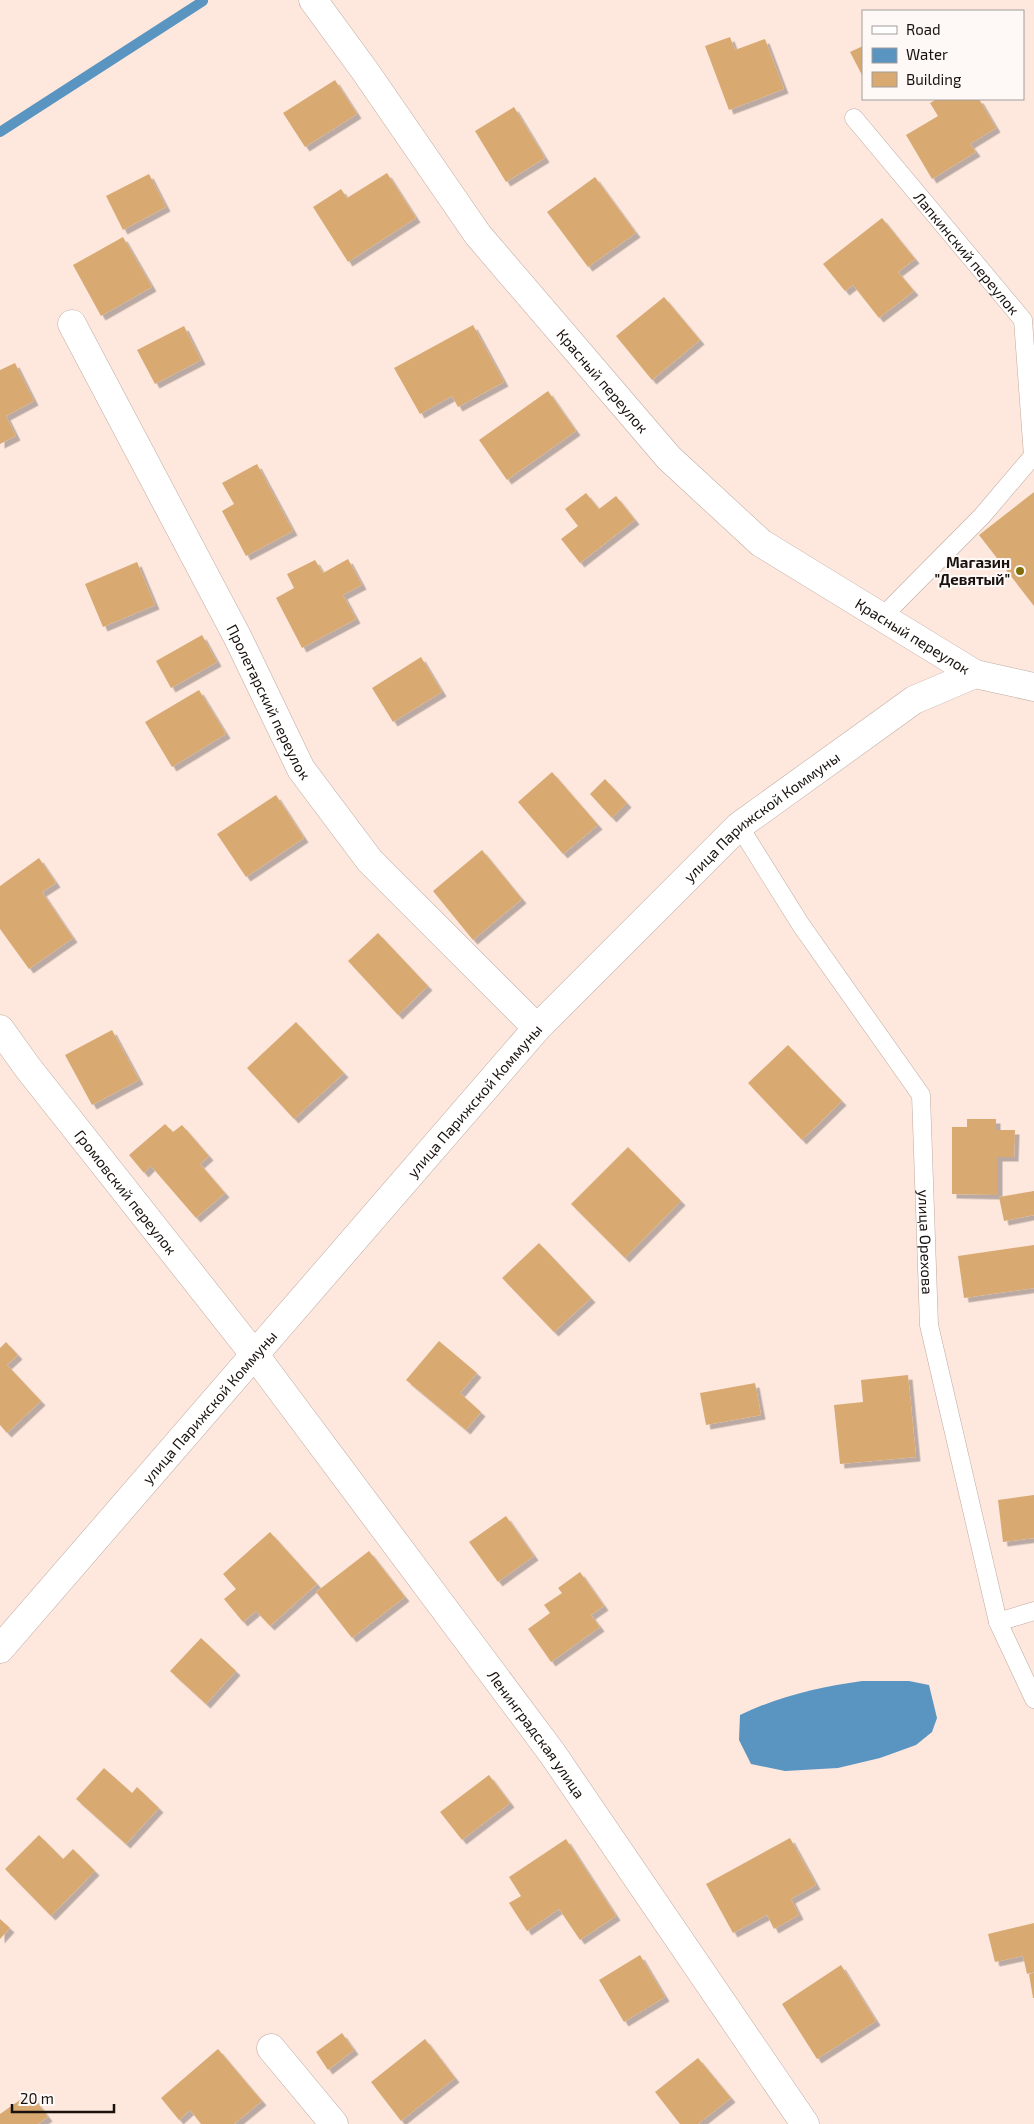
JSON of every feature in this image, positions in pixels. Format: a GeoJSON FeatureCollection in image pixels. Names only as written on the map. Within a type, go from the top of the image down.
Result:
{"type":"FeatureCollection","features":[{"type":"Feature","properties":{"kind":"street","name":"Красный переулок"},"geometry":{"type":"LineString","coordinates":[[313,0],[365,70],[478,235],[669,458],[761,543],[975,674]]}},
{"type":"Feature","properties":{"kind":"street","name":"Пролетарский переулок"},"geometry":{"type":"LineString","coordinates":[[72,324],[238,638],[301,769],[370,861],[537,1028]]}},
{"type":"Feature","properties":{"kind":"street","name":"улица Парижской Коммуны"},"geometry":{"type":"LineString","coordinates":[[0,1649],[537,1028],[739,826],[914,700],[975,674]]}},
{"type":"Feature","properties":{"kind":"street"},"geometry":{"type":"LineString","coordinates":[[975,674],[1034,687]]}},
{"type":"Feature","properties":{"kind":"street","name":"Громовский переулок"},"geometry":{"type":"LineString","coordinates":[[0,1029],[34,1076],[254,1354]]}},
{"type":"Feature","properties":{"kind":"street","name":"Ленинградская улица"},"geometry":{"type":"LineString","coordinates":[[254,1354],[552,1752],[805,2124]]}},
{"type":"Feature","properties":{"kind":"street"},"geometry":{"type":"LineString","coordinates":[[271,2048],[334,2124]]}},
{"type":"Feature","properties":{"kind":"lane","name":"Лапкинский переулок"},"geometry":{"type":"LineString","coordinates":[[854,118],[1023,320],[1033,456],[982,516],[882,618]]}},
{"type":"Feature","properties":{"kind":"lane","name":"улица Орехова"},"geometry":{"type":"LineString","coordinates":[[739,826],[801,924],[920,1095],[929,1325],[998,1622],[1034,1699]]}},
{"type":"Feature","properties":{"kind":"lane"},"geometry":{"type":"LineString","coordinates":[[998,1622],[1034,1610]]}},
{"type":"Feature","properties":{"kind":"water"},"geometry":{"type":"Polygon","coordinates":[[[862,1681],[909,1681],[929,1685],[937,1718],[932,1732],[916,1745],[880,1758],[838,1768],[785,1771],[751,1764],[739,1740],[740,1715],[800,1693],[862,1681]]]}},
{"type":"Feature","properties":{"kind":"building"},"geometry":{"type":"Polygon","coordinates":[[[730,37],[735,50],[765,39],[784,89],[729,110],[705,46],[730,37]]]}},
{"type":"Feature","properties":{"kind":"building"},"geometry":{"type":"Polygon","coordinates":[[[862,46],[862,75],[850,52],[862,46]]]}},
{"type":"Feature","properties":{"kind":"building"},"geometry":{"type":"Polygon","coordinates":[[[335,80],[357,114],[305,147],[283,113],[335,80]]]}},
{"type":"Feature","properties":{"kind":"building"},"geometry":{"type":"Polygon","coordinates":[[[935,100],[980,100],[996,128],[970,144],[976,152],[932,179],[906,135],[938,116],[930,103],[935,100]]]}},
{"type":"Feature","properties":{"kind":"building"},"geometry":{"type":"Polygon","coordinates":[[[514,107],[545,158],[506,182],[475,131],[514,107]]]}},
{"type":"Feature","properties":{"kind":"building"},"geometry":{"type":"Polygon","coordinates":[[[387,173],[416,218],[348,262],[313,207],[341,189],[347,198],[387,173]]]}},
{"type":"Feature","properties":{"kind":"building"},"geometry":{"type":"Polygon","coordinates":[[[149,174],[166,207],[123,230],[106,196],[149,174]]]}},
{"type":"Feature","properties":{"kind":"building"},"geometry":{"type":"Polygon","coordinates":[[[595,177],[636,233],[588,267],[547,212],[595,177]]]}},
{"type":"Feature","properties":{"kind":"building"},"geometry":{"type":"Polygon","coordinates":[[[882,218],[915,259],[898,272],[914,291],[879,318],[853,285],[845,291],[823,264],[882,218]]]}},
{"type":"Feature","properties":{"kind":"building"},"geometry":{"type":"Polygon","coordinates":[[[123,237],[152,287],[101,316],[73,265],[123,237]]]}},
{"type":"Feature","properties":{"kind":"building"},"geometry":{"type":"Polygon","coordinates":[[[664,297],[700,340],[652,380],[616,336],[664,297]]]}},
{"type":"Feature","properties":{"kind":"building"},"geometry":{"type":"Polygon","coordinates":[[[473,325],[504,382],[458,407],[452,396],[420,414],[394,368],[473,325]]]}},
{"type":"Feature","properties":{"kind":"building"},"geometry":{"type":"Polygon","coordinates":[[[184,326],[201,360],[155,384],[137,350],[184,326]]]}},
{"type":"Feature","properties":{"kind":"building"},"geometry":{"type":"Polygon","coordinates":[[[15,363],[34,401],[6,416],[16,436],[0,444],[0,370],[15,363]]]}},
{"type":"Feature","properties":{"kind":"building"},"geometry":{"type":"Polygon","coordinates":[[[548,391],[576,431],[507,480],[479,440],[548,391]]]}},
{"type":"Feature","properties":{"kind":"building"},"geometry":{"type":"Polygon","coordinates":[[[257,464],[293,531],[246,556],[222,511],[234,504],[222,483],[257,464]]]}},
{"type":"Feature","properties":{"kind":"building","name":"Магазин \"Девятый\""},"geometry":{"type":"Polygon","coordinates":[[[1034,492],[1034,606],[979,535],[1034,492]]]}},
{"type":"Feature","properties":{"kind":"building"},"geometry":{"type":"Polygon","coordinates":[[[586,493],[599,509],[616,496],[635,520],[580,563],[561,539],[578,526],[565,509],[586,493]]]}},
{"type":"Feature","properties":{"kind":"building"},"geometry":{"type":"Polygon","coordinates":[[[348,559],[362,585],[343,595],[356,619],[302,648],[276,598],[294,588],[287,574],[315,560],[323,573],[348,559]]]}},
{"type":"Feature","properties":{"kind":"building"},"geometry":{"type":"Polygon","coordinates":[[[137,562],[155,605],[103,627],[85,584],[137,562]]]}},
{"type":"Feature","properties":{"kind":"building"},"geometry":{"type":"Polygon","coordinates":[[[202,635],[217,662],[171,688],[156,661],[202,635]]]}},
{"type":"Feature","properties":{"kind":"building"},"geometry":{"type":"Polygon","coordinates":[[[421,657],[442,692],[393,722],[372,688],[421,657]]]}},
{"type":"Feature","properties":{"kind":"building"},"geometry":{"type":"Polygon","coordinates":[[[199,690],[226,734],[172,767],[145,722],[199,690]]]}},
{"type":"Feature","properties":{"kind":"building"},"geometry":{"type":"Polygon","coordinates":[[[552,772],[598,825],[563,854],[518,802],[552,772]]]}},
{"type":"Feature","properties":{"kind":"building"},"geometry":{"type":"Polygon","coordinates":[[[605,779],[627,803],[612,818],[590,794],[605,779]]]}},
{"type":"Feature","properties":{"kind":"building"},"geometry":{"type":"Polygon","coordinates":[[[276,795],[304,838],[246,877],[217,834],[276,795]]]}},
{"type":"Feature","properties":{"kind":"building"},"geometry":{"type":"Polygon","coordinates":[[[482,850],[522,899],[473,940],[433,891],[482,850]]]}},
{"type":"Feature","properties":{"kind":"building"},"geometry":{"type":"Polygon","coordinates":[[[39,858],[56,883],[42,892],[73,938],[29,969],[0,929],[0,886],[39,858]]]}},
{"type":"Feature","properties":{"kind":"building"},"geometry":{"type":"Polygon","coordinates":[[[378,933],[428,986],[398,1015],[348,961],[378,933]]]}},
{"type":"Feature","properties":{"kind":"building"},"geometry":{"type":"Polygon","coordinates":[[[296,1022],[344,1073],[294,1119],[247,1068],[296,1022]]]}},
{"type":"Feature","properties":{"kind":"building"},"geometry":{"type":"Polygon","coordinates":[[[112,1030],[139,1080],[92,1105],[65,1055],[112,1030]]]}},
{"type":"Feature","properties":{"kind":"building"},"geometry":{"type":"Polygon","coordinates":[[[788,1045],[842,1101],[802,1140],[748,1083],[788,1045]]]}},
{"type":"Feature","properties":{"kind":"building"},"geometry":{"type":"Polygon","coordinates":[[[967,1119],[996,1119],[996,1130],[1015,1130],[1014,1157],[998,1157],[998,1195],[952,1194],[952,1127],[967,1127],[967,1119]]]}},
{"type":"Feature","properties":{"kind":"building"},"geometry":{"type":"Polygon","coordinates":[[[165,1124],[173,1132],[182,1125],[209,1156],[200,1164],[225,1193],[196,1218],[151,1166],[144,1173],[129,1155],[165,1124]]]}},
{"type":"Feature","properties":{"kind":"building"},"geometry":{"type":"Polygon","coordinates":[[[628,1147],[681,1201],[625,1258],[571,1204],[628,1147]]]}},
{"type":"Feature","properties":{"kind":"building"},"geometry":{"type":"Polygon","coordinates":[[[1034,1191],[1034,1215],[1004,1221],[999,1197],[1034,1191]]]}},
{"type":"Feature","properties":{"kind":"building"},"geometry":{"type":"Polygon","coordinates":[[[539,1243],[591,1298],[554,1332],[502,1278],[539,1243]]]}},
{"type":"Feature","properties":{"kind":"building"},"geometry":{"type":"Polygon","coordinates":[[[1034,1245],[1034,1288],[964,1298],[958,1256],[1034,1245]]]}},
{"type":"Feature","properties":{"kind":"building"},"geometry":{"type":"Polygon","coordinates":[[[439,1341],[477,1373],[460,1393],[481,1412],[466,1430],[406,1380],[439,1341]]]}},
{"type":"Feature","properties":{"kind":"building"},"geometry":{"type":"Polygon","coordinates":[[[6,1342],[18,1355],[7,1365],[41,1401],[7,1433],[0,1425],[0,1348],[6,1342]]]}},
{"type":"Feature","properties":{"kind":"building"},"geometry":{"type":"Polygon","coordinates":[[[908,1375],[916,1457],[840,1464],[834,1405],[863,1402],[861,1380],[908,1375]]]}},
{"type":"Feature","properties":{"kind":"building"},"geometry":{"type":"Polygon","coordinates":[[[755,1383],[761,1415],[706,1425],[700,1393],[755,1383]]]}},
{"type":"Feature","properties":{"kind":"building"},"geometry":{"type":"Polygon","coordinates":[[[1034,1495],[1034,1538],[1003,1542],[998,1500],[1034,1495]]]}},
{"type":"Feature","properties":{"kind":"building"},"geometry":{"type":"Polygon","coordinates":[[[506,1516],[534,1556],[498,1582],[469,1542],[506,1516]]]}},
{"type":"Feature","properties":{"kind":"building"},"geometry":{"type":"Polygon","coordinates":[[[270,1532],[317,1584],[270,1626],[256,1611],[243,1622],[224,1599],[236,1589],[223,1574],[270,1532]]]}},
{"type":"Feature","properties":{"kind":"building"},"geometry":{"type":"Polygon","coordinates":[[[369,1551],[405,1597],[352,1638],[316,1592],[369,1551]]]}},
{"type":"Feature","properties":{"kind":"building"},"geometry":{"type":"Polygon","coordinates":[[[580,1572],[604,1606],[591,1615],[600,1627],[551,1662],[528,1629],[550,1613],[544,1605],[562,1593],[558,1588],[580,1572]]]}},
{"type":"Feature","properties":{"kind":"building"},"geometry":{"type":"Polygon","coordinates":[[[201,1638],[236,1671],[206,1704],[170,1671],[201,1638]]]}},
{"type":"Feature","properties":{"kind":"building"},"geometry":{"type":"Polygon","coordinates":[[[104,1768],[132,1793],[137,1787],[159,1808],[126,1844],[76,1799],[104,1768]]]}},
{"type":"Feature","properties":{"kind":"building"},"geometry":{"type":"Polygon","coordinates":[[[489,1775],[510,1803],[462,1840],[440,1812],[489,1775]]]}},
{"type":"Feature","properties":{"kind":"building"},"geometry":{"type":"Polygon","coordinates":[[[39,1835],[63,1859],[73,1849],[95,1871],[51,1916],[5,1869],[39,1835]]]}},
{"type":"Feature","properties":{"kind":"building"},"geometry":{"type":"Polygon","coordinates":[[[790,1838],[816,1885],[791,1899],[799,1915],[774,1929],[767,1915],[733,1933],[706,1884],[790,1838]]]}},
{"type":"Feature","properties":{"kind":"building"},"geometry":{"type":"Polygon","coordinates":[[[566,1839],[616,1916],[580,1940],[559,1909],[527,1931],[509,1903],[521,1896],[509,1877],[566,1839]]]}},
{"type":"Feature","properties":{"kind":"building"},"geometry":{"type":"Polygon","coordinates":[[[0,1919],[10,1928],[0,1939],[0,1919]]]}},
{"type":"Feature","properties":{"kind":"building"},"geometry":{"type":"Polygon","coordinates":[[[1034,1923],[1034,1972],[1027,1974],[1023,1956],[995,1962],[988,1934],[1034,1923]]]}},
{"type":"Feature","properties":{"kind":"building"},"geometry":{"type":"Polygon","coordinates":[[[640,1955],[665,1997],[624,2022],[599,1980],[640,1955]]]}},
{"type":"Feature","properties":{"kind":"building"},"geometry":{"type":"Polygon","coordinates":[[[841,1965],[876,2021],[817,2059],[782,2004],[841,1965]]]}},
{"type":"Feature","properties":{"kind":"building"},"geometry":{"type":"Polygon","coordinates":[[[1034,1973],[1034,1998],[1033,1998],[1029,1974],[1034,1973]]]}},
{"type":"Feature","properties":{"kind":"building"},"geometry":{"type":"Polygon","coordinates":[[[342,2033],[354,2050],[328,2070],[316,2052],[342,2033]]]}},
{"type":"Feature","properties":{"kind":"building"},"geometry":{"type":"Polygon","coordinates":[[[425,2039],[455,2078],[401,2121],[371,2082],[425,2039]]]}},
{"type":"Feature","properties":{"kind":"building"},"geometry":{"type":"Polygon","coordinates":[[[218,2049],[262,2101],[234,2124],[201,2124],[190,2110],[179,2120],[161,2098],[218,2049]]]}},
{"type":"Feature","properties":{"kind":"building"},"geometry":{"type":"Polygon","coordinates":[[[698,2058],[731,2098],[698,2124],[680,2124],[655,2092],[698,2058]]]}},
{"type":"Feature","properties":{"kind":"building"},"geometry":{"type":"Polygon","coordinates":[[[30,2093],[48,2117],[38,2124],[0,2124],[0,2114],[30,2093]]]}},
{"type":"Feature","properties":{"kind":"waterway"},"geometry":{"type":"LineString","coordinates":[[0,132],[203,1]]}},
{"type":"Feature","properties":{"kind":"place","name":"Магазин \"Девятый\""},"geometry":{"type":"Point","coordinates":[1020,571]}}]}
